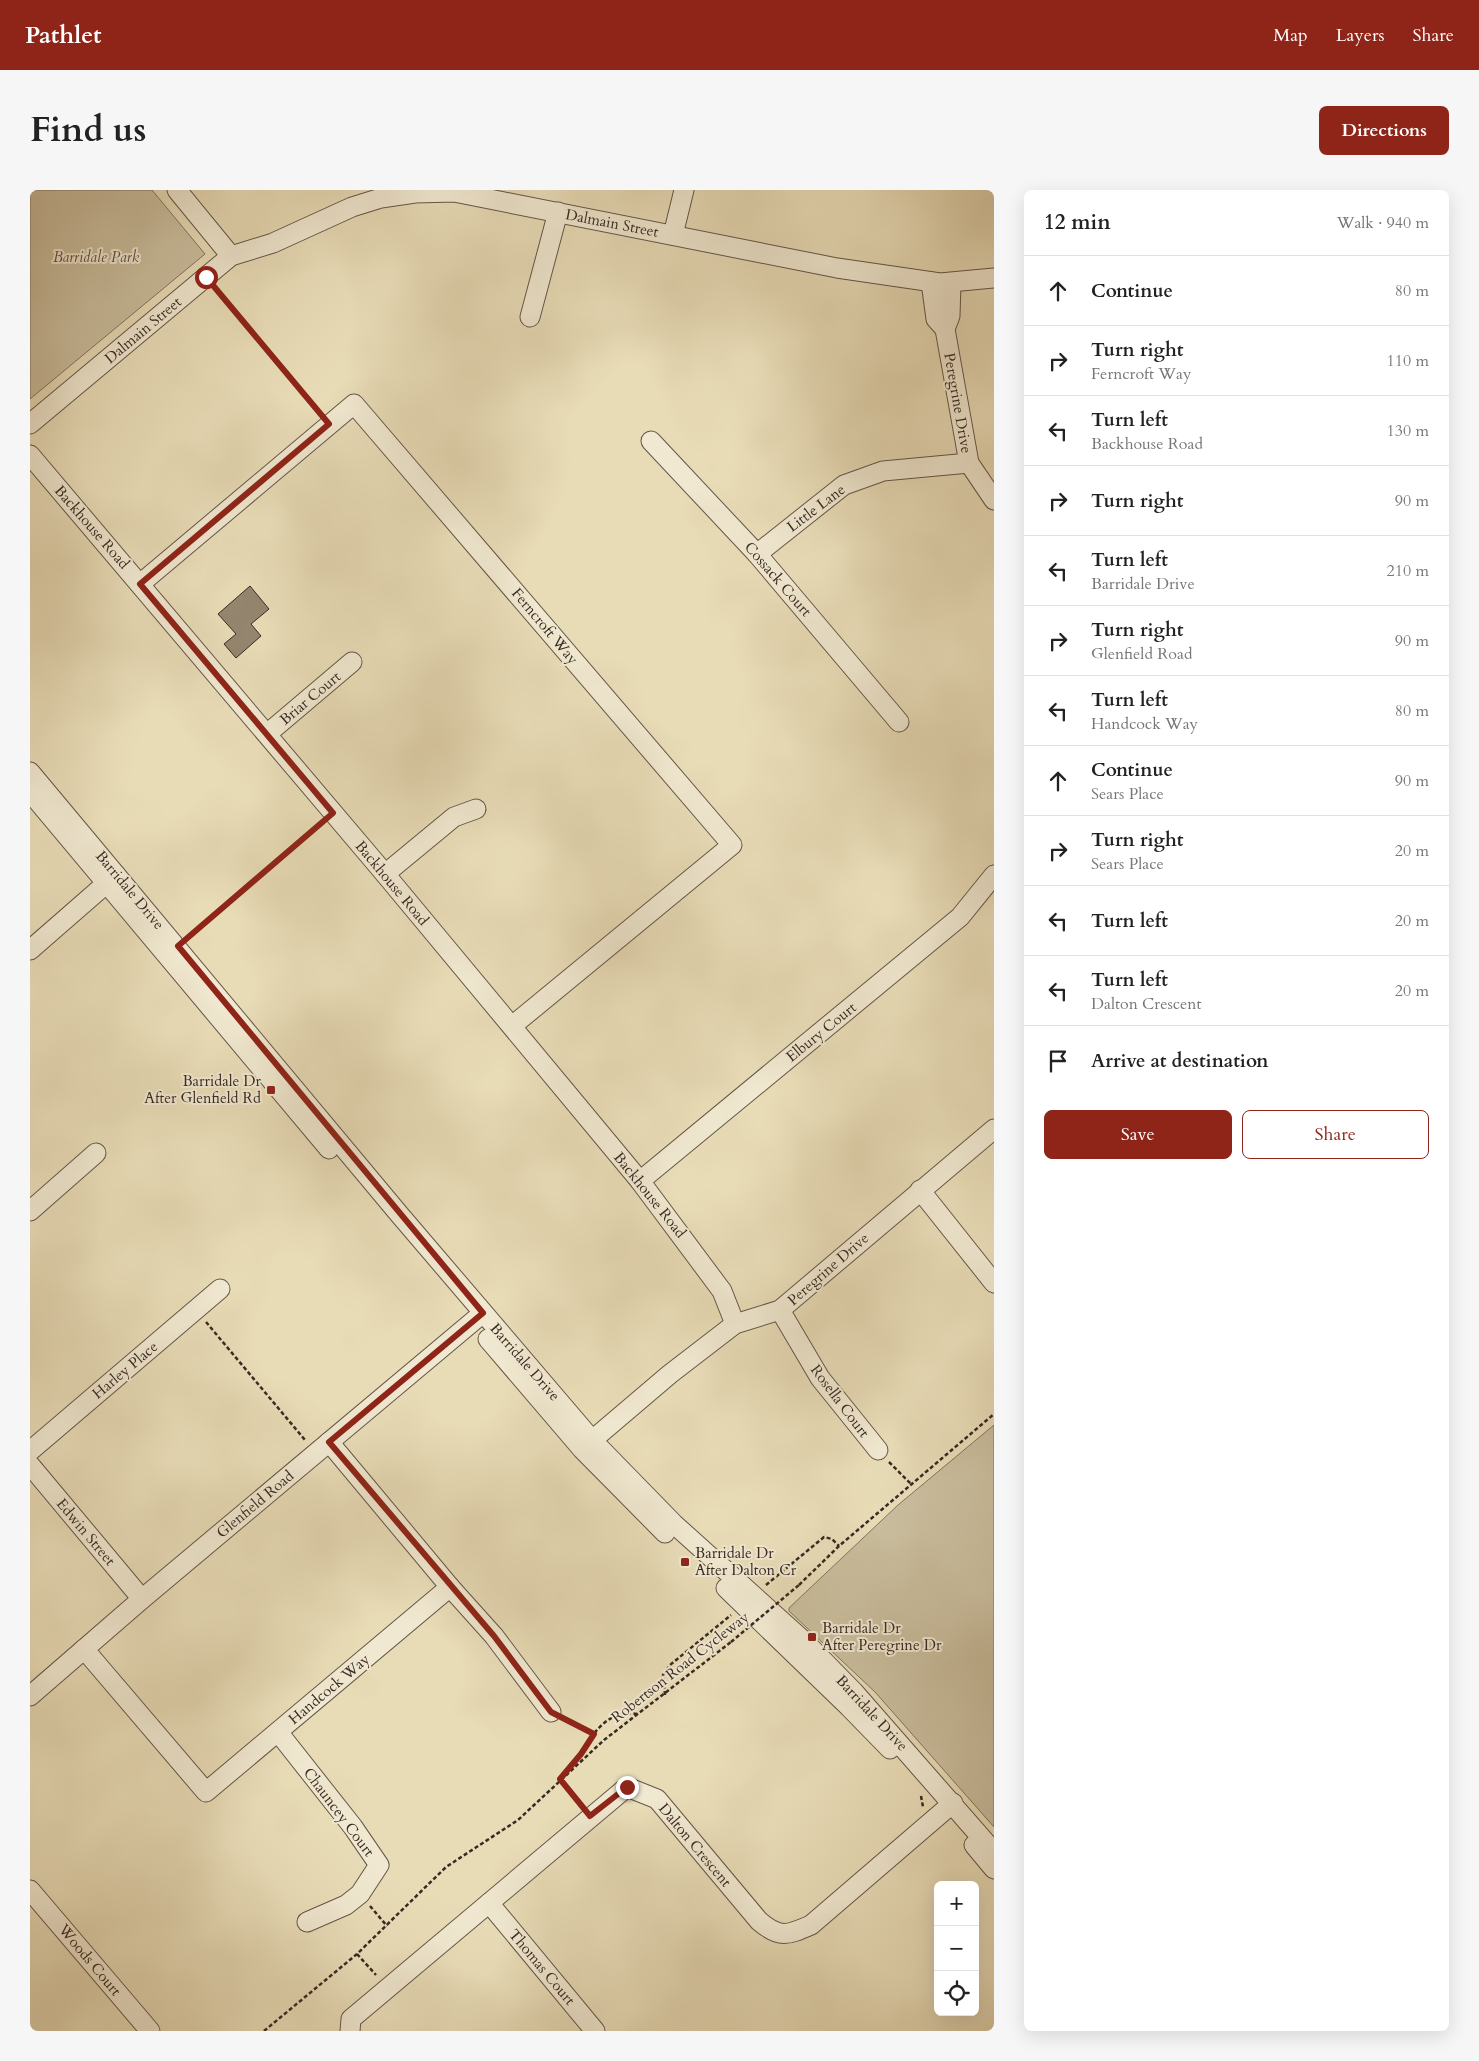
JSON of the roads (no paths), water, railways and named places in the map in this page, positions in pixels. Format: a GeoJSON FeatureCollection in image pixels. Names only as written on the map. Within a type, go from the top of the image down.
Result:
{"type":"FeatureCollection","features":[{"type":"Feature","properties":{"kind":"street"},"geometry":{"type":"LineString","coordinates":[[177,190],[231,256]]}},
{"type":"Feature","properties":{"kind":"street"},"geometry":{"type":"LineString","coordinates":[[673,235],[684,190]]}},
{"type":"Feature","properties":{"kind":"street","name":"Dalmain Street"},"geometry":{"type":"LineString","coordinates":[[30,424],[231,256],[273,243],[352,207],[398,195],[454,192],[837,268],[931,282],[951,283],[994,278]]}},
{"type":"Feature","properties":{"kind":"street"},"geometry":{"type":"LineString","coordinates":[[530,318],[558,212]]}},
{"type":"Feature","properties":{"kind":"street","name":"Peregrine Drive"},"geometry":{"type":"LineString","coordinates":[[931,282],[936,319],[945,329]]}},
{"type":"Feature","properties":{"kind":"street","name":"Peregrine Drive"},"geometry":{"type":"LineString","coordinates":[[951,283],[950,316],[945,329],[969,463],[994,500]]}},
{"type":"Feature","properties":{"kind":"street","name":"Ferncroft Way"},"geometry":{"type":"LineString","coordinates":[[140,584],[354,404],[371,421],[732,845],[512,1026]]}},
{"type":"Feature","properties":{"kind":"street","name":"Cossack Court"},"geometry":{"type":"LineString","coordinates":[[651,441],[757,554],[899,722]]}},
{"type":"Feature","properties":{"kind":"street","name":"Backhouse Road"},"geometry":{"type":"LineString","coordinates":[[30,455],[385,874],[640,1181],[722,1291],[735,1324]]}},
{"type":"Feature","properties":{"kind":"street","name":"Little Lane"},"geometry":{"type":"LineString","coordinates":[[757,554],[844,485],[883,471],[969,463]]}},
{"type":"Feature","properties":{"kind":"street","name":"Briar Court"},"geometry":{"type":"LineString","coordinates":[[267,734],[352,662]]}},
{"type":"Feature","properties":{"kind":"street","name":"Barridale Drive"},"geometry":{"type":"LineString","coordinates":[[30,772],[112,879],[478,1317],[660,1528],[744,1604],[994,1852]]}},
{"type":"Feature","properties":{"kind":"street","name":"Barridale Drive"},"geometry":{"type":"LineString","coordinates":[[30,792],[178,946],[478,1317]]}},
{"type":"Feature","properties":{"kind":"street"},"geometry":{"type":"LineString","coordinates":[[385,874],[454,818],[476,810]]}},
{"type":"Feature","properties":{"kind":"street","name":"Elbury Court"},"geometry":{"type":"LineString","coordinates":[[640,1181],[960,917],[994,875]]}},
{"type":"Feature","properties":{"kind":"street"},"geometry":{"type":"LineString","coordinates":[[30,950],[112,879]]}},
{"type":"Feature","properties":{"kind":"street","name":"Peregrine Drive"},"geometry":{"type":"LineString","coordinates":[[587,1444],[670,1374],[735,1324],[780,1310],[994,1129]]}},
{"type":"Feature","properties":{"kind":"street"},"geometry":{"type":"LineString","coordinates":[[30,1210],[96,1153]]}},
{"type":"Feature","properties":{"kind":"street"},"geometry":{"type":"LineString","coordinates":[[920,1190],[994,1283]]}},
{"type":"Feature","properties":{"kind":"street","name":"Harley Place"},"geometry":{"type":"LineString","coordinates":[[30,1451],[220,1289]]}},
{"type":"Feature","properties":{"kind":"street","name":"Rosella Court"},"geometry":{"type":"LineString","coordinates":[[780,1310],[820,1378],[878,1450]]}},
{"type":"Feature","properties":{"kind":"street","name":"Glenfield Road"},"geometry":{"type":"LineString","coordinates":[[30,1696],[142,1599],[478,1317]]}},
{"type":"Feature","properties":{"kind":"street"},"geometry":{"type":"LineString","coordinates":[[322,1447],[494,1636],[551,1712]]}},
{"type":"Feature","properties":{"kind":"street","name":"Edwin Street"},"geometry":{"type":"LineString","coordinates":[[30,1465],[142,1599]]}},
{"type":"Feature","properties":{"kind":"street","name":"Handcock Way"},"geometry":{"type":"LineString","coordinates":[[84,1649],[206,1792],[450,1587]]}},
{"type":"Feature","properties":{"kind":"street","name":"Chauncey Court"},"geometry":{"type":"LineString","coordinates":[[278,1732],[353,1827],[379,1865],[360,1894],[346,1905],[307,1922]]}},
{"type":"Feature","properties":{"kind":"street","name":"Dalton Crescent"},"geometry":{"type":"LineString","coordinates":[[350,2031],[351,2019],[590,1816],[627,1787],[657,1799],[759,1921],[771,1932],[784,1934],[812,1925],[949,1807]]}},
{"type":"Feature","properties":{"kind":"street","name":"Barridale Drive"},"geometry":{"type":"LineString","coordinates":[[949,1807],[994,1869]]}},
{"type":"Feature","properties":{"kind":"street","name":"Woods Court"},"geometry":{"type":"LineString","coordinates":[[30,1890],[150,2031]]}},
{"type":"Feature","properties":{"kind":"street","name":"Thomas Court"},"geometry":{"type":"LineString","coordinates":[[489,1903],[595,2031]]}},
{"type":"Feature","properties":{"kind":"place","name":"Barridale Dr After Glenfield Rd"},"geometry":{"type":"Point","coordinates":[271,1090]}},
{"type":"Feature","properties":{"kind":"place","name":"Barridale Dr After Dalton Cr"},"geometry":{"type":"Point","coordinates":[685,1562]}},
{"type":"Feature","properties":{"kind":"place","name":"Barridale Dr After Peregrine Dr"},"geometry":{"type":"Point","coordinates":[812,1637]}},
{"type":"Feature","properties":{"kind":"park label","name":"Barridale Park"},"geometry":{"type":"Point","coordinates":[96,257]}}]}
